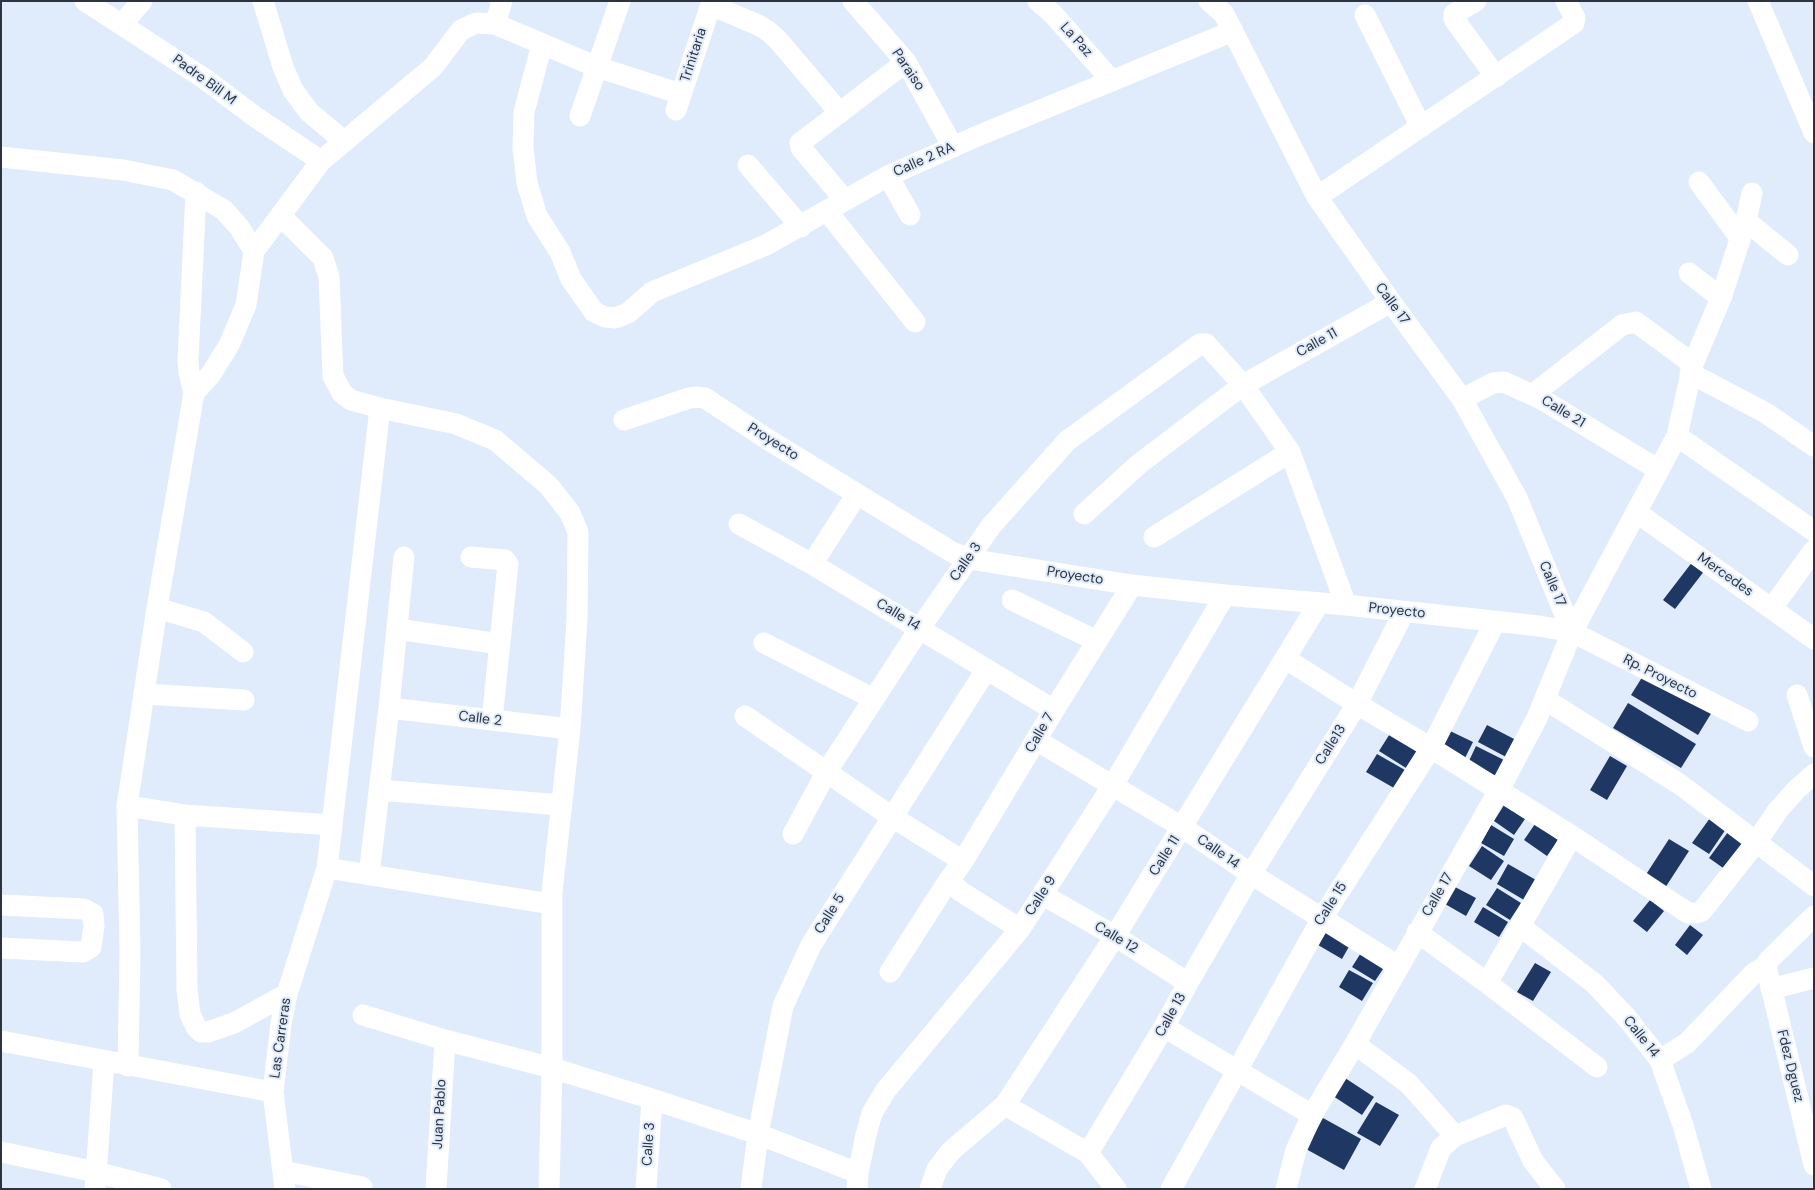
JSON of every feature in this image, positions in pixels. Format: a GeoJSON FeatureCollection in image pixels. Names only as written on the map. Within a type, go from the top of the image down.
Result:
{"type":"FeatureCollection","features":[{"type":"Feature","properties":{"kind":"street","name":"Padre Bill M"},"geometry":{"type":"LineString","coordinates":[[85,1],[205,78],[254,116],[322,161]]}},
{"type":"Feature","properties":{"kind":"street"},"geometry":{"type":"LineString","coordinates":[[122,24],[142,1]]}},
{"type":"Feature","properties":{"kind":"street"},"geometry":{"type":"LineString","coordinates":[[263,1],[283,67],[293,90],[309,112],[344,141]]}},
{"type":"Feature","properties":{"kind":"street"},"geometry":{"type":"LineString","coordinates":[[495,24],[502,1]]}},
{"type":"Feature","properties":{"kind":"street"},"geometry":{"type":"LineString","coordinates":[[580,116],[618,1]]}},
{"type":"Feature","properties":{"kind":"street","name":"Paraiso"},"geometry":{"type":"LineString","coordinates":[[852,1],[906,62],[953,147]]}},
{"type":"Feature","properties":{"kind":"street","name":"La Paz"},"geometry":{"type":"LineString","coordinates":[[1038,1],[1053,14],[1112,81]]}},
{"type":"Feature","properties":{"kind":"street"},"geometry":{"type":"LineString","coordinates":[[1476,1],[1454,14],[1454,19],[1496,77]]}},
{"type":"Feature","properties":{"kind":"street"},"geometry":{"type":"LineString","coordinates":[[1316,198],[1574,23],[1575,18],[1566,1]]}},
{"type":"Feature","properties":{"kind":"street"},"geometry":{"type":"LineString","coordinates":[[1758,1],[1810,114],[1814,133]]}},
{"type":"Feature","properties":{"kind":"street"},"geometry":{"type":"LineString","coordinates":[[712,3],[768,31],[778,40],[840,113]]}},
{"type":"Feature","properties":{"kind":"street","name":"Trinitaria"},"geometry":{"type":"LineString","coordinates":[[597,67],[679,102],[712,3]]}},
{"type":"Feature","properties":{"kind":"street","name":"Calle 2 RA"},"geometry":{"type":"LineString","coordinates":[[542,44],[524,112],[523,148],[527,183],[537,216],[560,252],[571,279],[594,312],[605,317],[615,318],[628,313],[656,290],[766,245],[801,227],[888,176],[953,147],[1112,81],[1225,12]]}},
{"type":"Feature","properties":{"kind":"street","name":"Calle 17"},"geometry":{"type":"LineString","coordinates":[[1225,12],[1316,198],[1462,399],[1517,498],[1572,632],[1546,700],[1499,790],[1417,932],[1355,1044],[1312,1115],[1296,1150],[1286,1189]]}},
{"type":"Feature","properties":{"kind":"street"},"geometry":{"type":"LineString","coordinates":[[1365,15],[1421,127]]}},
{"type":"Feature","properties":{"kind":"street"},"geometry":{"type":"LineString","coordinates":[[194,393],[211,374],[229,345],[246,305],[254,252],[322,161],[433,67],[461,30],[476,23],[495,24],[597,67]]}},
{"type":"Feature","properties":{"kind":"street"},"geometry":{"type":"LineString","coordinates":[[845,200],[800,146],[800,143],[906,62]]}},
{"type":"Feature","properties":{"kind":"street"},"geometry":{"type":"LineString","coordinates":[[1,157],[130,172],[173,180],[196,192],[224,210],[239,227],[254,252]]}},
{"type":"Feature","properties":{"kind":"street"},"geometry":{"type":"LineString","coordinates":[[748,165],[801,227]]}},
{"type":"Feature","properties":{"kind":"street"},"geometry":{"type":"LineString","coordinates":[[888,176],[910,215]]}},
{"type":"Feature","properties":{"kind":"street"},"geometry":{"type":"LineString","coordinates":[[1699,182],[1743,229],[1788,255]]}},
{"type":"Feature","properties":{"kind":"street"},"geometry":{"type":"LineString","coordinates":[[128,1066],[130,952],[127,806],[157,608],[194,393],[189,373],[188,360],[196,192]]}},
{"type":"Feature","properties":{"kind":"street"},"geometry":{"type":"LineString","coordinates":[[1572,632],[1677,436],[1692,369],[1721,298],[1743,229],[1752,193]]}},
{"type":"Feature","properties":{"kind":"street"},"geometry":{"type":"LineString","coordinates":[[827,211],[915,322]]}},
{"type":"Feature","properties":{"kind":"street"},"geometry":{"type":"LineString","coordinates":[[281,216],[312,245],[323,258],[329,277],[333,376],[342,393],[351,400],[380,408],[456,424],[495,440],[549,486],[570,513],[578,532],[577,619],[570,729],[552,904],[552,1068],[549,1189]]}},
{"type":"Feature","properties":{"kind":"street"},"geometry":{"type":"LineString","coordinates":[[1690,273],[1721,298]]}},
{"type":"Feature","properties":{"kind":"street","name":"Calle 11"},"geometry":{"type":"LineString","coordinates":[[1084,514],[1139,464],[1243,385],[1391,302]]}},
{"type":"Feature","properties":{"kind":"street"},"geometry":{"type":"LineString","coordinates":[[1532,395],[1622,325],[1636,322],[1692,369],[1766,413],[1814,446]]}},
{"type":"Feature","properties":{"kind":"street","name":"Calle 3"},"geometry":{"type":"LineString","coordinates":[[793,834],[827,771],[920,628],[991,526],[1066,441],[1200,344],[1206,344],[1243,385]]}},
{"type":"Feature","properties":{"kind":"street","name":"Calle 21"},"geometry":{"type":"LineString","coordinates":[[1462,399],[1498,382],[1510,385],[1543,400],[1659,470]]}},
{"type":"Feature","properties":{"kind":"street"},"geometry":{"type":"LineString","coordinates":[[1243,385],[1290,452],[1346,605]]}},
{"type":"Feature","properties":{"kind":"street","name":"Proyecto"},"geometry":{"type":"LineString","coordinates":[[624,420],[689,398],[705,398],[767,439],[952,552],[969,559],[1132,586],[1225,596],[1346,605],[1539,626],[1572,632]]}},
{"type":"Feature","properties":{"kind":"street","name":"Las Carreras"},"geometry":{"type":"LineString","coordinates":[[284,1180],[274,1092],[281,1024],[287,994],[327,868],[380,408]]}},
{"type":"Feature","properties":{"kind":"street"},"geometry":{"type":"LineString","coordinates":[[1677,436],[1814,531]]}},
{"type":"Feature","properties":{"kind":"street"},"geometry":{"type":"LineString","coordinates":[[1154,537],[1290,452]]}},
{"type":"Feature","properties":{"kind":"street"},"geometry":{"type":"LineString","coordinates":[[812,564],[857,494]]}},
{"type":"Feature","properties":{"kind":"street","name":"Mercedes"},"geometry":{"type":"LineString","coordinates":[[1636,512],[1814,639]]}},
{"type":"Feature","properties":{"kind":"street","name":"Calle 14"},"geometry":{"type":"LineString","coordinates":[[739,524],[812,564],[1054,710]]}},
{"type":"Feature","properties":{"kind":"street"},"geometry":{"type":"LineString","coordinates":[[1772,608],[1814,550]]}},
{"type":"Feature","properties":{"kind":"street"},"geometry":{"type":"LineString","coordinates":[[369,875],[380,790],[404,557]]}},
{"type":"Feature","properties":{"kind":"street"},"geometry":{"type":"LineString","coordinates":[[471,557],[507,562],[492,720]]}},
{"type":"Feature","properties":{"kind":"street","name":"Calle 7"},"geometry":{"type":"LineString","coordinates":[[890,972],[949,880],[963,861],[1054,710],[1132,586]]}},
{"type":"Feature","properties":{"kind":"street","name":"Calle 9"},"geometry":{"type":"LineString","coordinates":[[857,1181],[872,1113],[886,1090],[1020,929],[1113,785],[1225,596]]}},
{"type":"Feature","properties":{"kind":"street"},"geometry":{"type":"LineString","coordinates":[[1012,600],[1097,641]]}},
{"type":"Feature","properties":{"kind":"street","name":"Calle 11"},"geometry":{"type":"LineString","coordinates":[[930,1189],[937,1169],[951,1151],[1005,1105],[1115,936],[1319,603]]}},
{"type":"Feature","properties":{"kind":"street"},"geometry":{"type":"LineString","coordinates":[[157,608],[204,622],[243,652]]}},
{"type":"Feature","properties":{"kind":"street","name":"Calle13"},"geometry":{"type":"LineString","coordinates":[[1250,874],[1357,704],[1404,612]]}},
{"type":"Feature","properties":{"kind":"street","name":"Calle 15"},"geometry":{"type":"LineString","coordinates":[[1171,1189],[1322,918],[1431,748],[1494,622]]}},
{"type":"Feature","properties":{"kind":"street"},"geometry":{"type":"LineString","coordinates":[[397,629],[500,644]]}},
{"type":"Feature","properties":{"kind":"street","name":"Rp. Proyecto"},"geometry":{"type":"LineString","coordinates":[[1572,632],[1748,721]]}},
{"type":"Feature","properties":{"kind":"street"},"geometry":{"type":"LineString","coordinates":[[764,643],[874,699]]}},
{"type":"Feature","properties":{"kind":"street"},"geometry":{"type":"LineString","coordinates":[[1286,659],[1572,836],[1688,913],[1702,911],[1757,841],[1778,810],[1797,789],[1814,774]]}},
{"type":"Feature","properties":{"kind":"street","name":"Calle 5"},"geometry":{"type":"LineString","coordinates":[[751,1189],[758,1134],[783,1006],[810,945],[986,670]]}},
{"type":"Feature","properties":{"kind":"street"},"geometry":{"type":"LineString","coordinates":[[144,694],[244,700]]}},
{"type":"Feature","properties":{"kind":"street"},"geometry":{"type":"LineString","coordinates":[[1797,695],[1814,747]]}},
{"type":"Feature","properties":{"kind":"street"},"geometry":{"type":"LineString","coordinates":[[1546,700],[1681,785],[1757,841],[1814,886]]}},
{"type":"Feature","properties":{"kind":"street","name":"Calle 2"},"geometry":{"type":"LineString","coordinates":[[389,708],[570,729]]}},
{"type":"Feature","properties":{"kind":"street"},"geometry":{"type":"LineString","coordinates":[[745,716],[892,817],[963,861]]}},
{"type":"Feature","properties":{"kind":"street","name":"Calle 14"},"geometry":{"type":"LineString","coordinates":[[1036,740],[1182,827],[1250,874],[1398,966]]}},
{"type":"Feature","properties":{"kind":"street"},"geometry":{"type":"LineString","coordinates":[[380,790],[561,805]]}},
{"type":"Feature","properties":{"kind":"street"},"geometry":{"type":"LineString","coordinates":[[127,806],[185,815],[332,825]]}},
{"type":"Feature","properties":{"kind":"street"},"geometry":{"type":"LineString","coordinates":[[185,815],[187,990],[190,1014],[196,1027],[201,1032],[208,1032],[234,1023],[287,994]]}},
{"type":"Feature","properties":{"kind":"street"},"geometry":{"type":"LineString","coordinates":[[1487,983],[1572,836]]}},
{"type":"Feature","properties":{"kind":"street"},"geometry":{"type":"LineString","coordinates":[[327,868],[552,904]]}},
{"type":"Feature","properties":{"kind":"street","name":"Calle 13"},"geometry":{"type":"LineString","coordinates":[[1088,1153],[1164,1027],[1250,874]]}},
{"type":"Feature","properties":{"kind":"street"},"geometry":{"type":"LineString","coordinates":[[949,880],[960,891],[1020,929]]}},
{"type":"Feature","properties":{"kind":"street","name":"Calle 12"},"geometry":{"type":"LineString","coordinates":[[1043,895],[1115,936],[1188,983]]}},
{"type":"Feature","properties":{"kind":"street"},"geometry":{"type":"LineString","coordinates":[[1,904],[84,910],[92,914],[94,926],[91,947],[83,952],[1,948]]}},
{"type":"Feature","properties":{"kind":"street"},"geometry":{"type":"LineString","coordinates":[[1660,1060],[1687,1043],[1754,973],[1766,966],[1768,961],[1814,916]]}},
{"type":"Feature","properties":{"kind":"street","name":"Calle 14"},"geometry":{"type":"LineString","coordinates":[[1520,926],[1595,984],[1627,1018],[1660,1060],[1683,1125],[1701,1189]]}},
{"type":"Feature","properties":{"kind":"street"},"geometry":{"type":"LineString","coordinates":[[1417,932],[1487,983],[1597,1068]]}},
{"type":"Feature","properties":{"kind":"street","name":"Fdez Dguez"},"geometry":{"type":"LineString","coordinates":[[1766,966],[1814,1165]]}},
{"type":"Feature","properties":{"kind":"street"},"geometry":{"type":"LineString","coordinates":[[1771,989],[1814,978]]}},
{"type":"Feature","properties":{"kind":"street"},"geometry":{"type":"LineString","coordinates":[[364,1015],[445,1040],[552,1068],[758,1134],[857,1181]]}},
{"type":"Feature","properties":{"kind":"street"},"geometry":{"type":"LineString","coordinates":[[1164,1027],[1312,1115]]}},
{"type":"Feature","properties":{"kind":"street","name":"Juan Pablo"},"geometry":{"type":"LineString","coordinates":[[436,1189],[445,1040]]}},
{"type":"Feature","properties":{"kind":"street"},"geometry":{"type":"LineString","coordinates":[[1,1041],[128,1066],[274,1092]]}},
{"type":"Feature","properties":{"kind":"street"},"geometry":{"type":"LineString","coordinates":[[1355,1044],[1409,1084],[1455,1136]]}},
{"type":"Feature","properties":{"kind":"street"},"geometry":{"type":"LineString","coordinates":[[96,1181],[104,1061]]}},
{"type":"Feature","properties":{"kind":"street","name":"Calle 3"},"geometry":{"type":"LineString","coordinates":[[646,1189],[652,1099]]}},
{"type":"Feature","properties":{"kind":"street"},"geometry":{"type":"LineString","coordinates":[[1005,1105],[1088,1153],[1116,1189]]}},
{"type":"Feature","properties":{"kind":"street"},"geometry":{"type":"LineString","coordinates":[[1425,1189],[1441,1148],[1455,1136],[1506,1115],[1513,1118],[1533,1161],[1555,1189]]}},
{"type":"Feature","properties":{"kind":"street"},"geometry":{"type":"LineString","coordinates":[[1,1152],[96,1181],[161,1189]]}},
{"type":"Feature","properties":{"kind":"street"},"geometry":{"type":"LineString","coordinates":[[284,1180],[362,1187]]}},
{"type":"Feature","properties":{"kind":"building"},"geometry":{"type":"Polygon","coordinates":[[[1693,561],[1705,570],[1675,609],[1663,600],[1693,561]]]}},
{"type":"Feature","properties":{"kind":"building"},"geometry":{"type":"Polygon","coordinates":[[[1646,671],[1712,712],[1698,735],[1631,695],[1646,671]]]}},
{"type":"Feature","properties":{"kind":"building"},"geometry":{"type":"Polygon","coordinates":[[[1628,703],[1696,744],[1681,768],[1613,728],[1628,703]]]}},
{"type":"Feature","properties":{"kind":"building"},"geometry":{"type":"Polygon","coordinates":[[[1487,725],[1518,741],[1508,758],[1478,742],[1487,725]]]}},
{"type":"Feature","properties":{"kind":"building"},"geometry":{"type":"Polygon","coordinates":[[[1448,730],[1473,742],[1464,760],[1439,747],[1448,730]]]}},
{"type":"Feature","properties":{"kind":"building"},"geometry":{"type":"Polygon","coordinates":[[[1391,732],[1418,749],[1406,768],[1379,751],[1391,732]]]}},
{"type":"Feature","properties":{"kind":"building"},"geometry":{"type":"Polygon","coordinates":[[[1476,746],[1506,761],[1498,777],[1468,763],[1476,746]]]}},
{"type":"Feature","properties":{"kind":"building"},"geometry":{"type":"Polygon","coordinates":[[[1377,754],[1405,770],[1394,788],[1366,772],[1377,754]]]}},
{"type":"Feature","properties":{"kind":"building"},"geometry":{"type":"Polygon","coordinates":[[[1610,756],[1627,766],[1607,800],[1590,790],[1610,756]]]}},
{"type":"Feature","properties":{"kind":"building"},"geometry":{"type":"Polygon","coordinates":[[[1504,805],[1525,819],[1514,835],[1494,821],[1504,805]]]}},
{"type":"Feature","properties":{"kind":"building"},"geometry":{"type":"Polygon","coordinates":[[[1710,818],[1726,829],[1709,854],[1692,843],[1710,818]]]}},
{"type":"Feature","properties":{"kind":"building"},"geometry":{"type":"Polygon","coordinates":[[[1535,824],[1558,840],[1547,856],[1524,840],[1535,824]]]}},
{"type":"Feature","properties":{"kind":"building"},"geometry":{"type":"Polygon","coordinates":[[[1491,825],[1514,839],[1504,856],[1481,843],[1491,825]]]}},
{"type":"Feature","properties":{"kind":"building"},"geometry":{"type":"Polygon","coordinates":[[[1728,832],[1745,844],[1726,870],[1709,858],[1728,832]]]}},
{"type":"Feature","properties":{"kind":"building"},"geometry":{"type":"Polygon","coordinates":[[[1669,839],[1689,851],[1665,888],[1645,876],[1669,839]]]}},
{"type":"Feature","properties":{"kind":"building"},"geometry":{"type":"Polygon","coordinates":[[[1482,846],[1504,861],[1491,880],[1469,866],[1482,846]]]}},
{"type":"Feature","properties":{"kind":"building"},"geometry":{"type":"Polygon","coordinates":[[[1508,864],[1536,880],[1524,900],[1497,884],[1508,864]]]}},
{"type":"Feature","properties":{"kind":"building"},"geometry":{"type":"Polygon","coordinates":[[[1455,887],[1476,898],[1466,916],[1445,904],[1455,887]]]}},
{"type":"Feature","properties":{"kind":"building"},"geometry":{"type":"Polygon","coordinates":[[[1497,888],[1521,903],[1510,920],[1486,905],[1497,888]]]}},
{"type":"Feature","properties":{"kind":"building"},"geometry":{"type":"Polygon","coordinates":[[[1650,900],[1664,911],[1647,932],[1633,921],[1650,900]]]}},
{"type":"Feature","properties":{"kind":"building"},"geometry":{"type":"Polygon","coordinates":[[[1483,907],[1508,922],[1499,937],[1474,922],[1483,907]]]}},
{"type":"Feature","properties":{"kind":"building"},"geometry":{"type":"Polygon","coordinates":[[[1690,925],[1703,935],[1687,955],[1675,945],[1690,925]]]}},
{"type":"Feature","properties":{"kind":"building"},"geometry":{"type":"Polygon","coordinates":[[[1328,929],[1351,943],[1342,959],[1318,945],[1328,929]]]}},
{"type":"Feature","properties":{"kind":"building"},"geometry":{"type":"Polygon","coordinates":[[[1364,948],[1387,963],[1375,981],[1352,967],[1364,948]]]}},
{"type":"Feature","properties":{"kind":"building"},"geometry":{"type":"Polygon","coordinates":[[[1535,963],[1551,972],[1533,1001],[1517,992],[1535,963]]]}},
{"type":"Feature","properties":{"kind":"building"},"geometry":{"type":"Polygon","coordinates":[[[1349,970],[1373,983],[1362,1001],[1339,987],[1349,970]]]}},
{"type":"Feature","properties":{"kind":"building"},"geometry":{"type":"Polygon","coordinates":[[[1345,1078],[1374,1097],[1362,1115],[1333,1096],[1345,1078]]]}},
{"type":"Feature","properties":{"kind":"building"},"geometry":{"type":"Polygon","coordinates":[[[1376,1102],[1399,1115],[1380,1146],[1357,1133],[1376,1102]]]}},
{"type":"Feature","properties":{"kind":"building"},"geometry":{"type":"Polygon","coordinates":[[[1323,1118],[1361,1139],[1344,1170],[1306,1149],[1323,1118]]]}}]}
